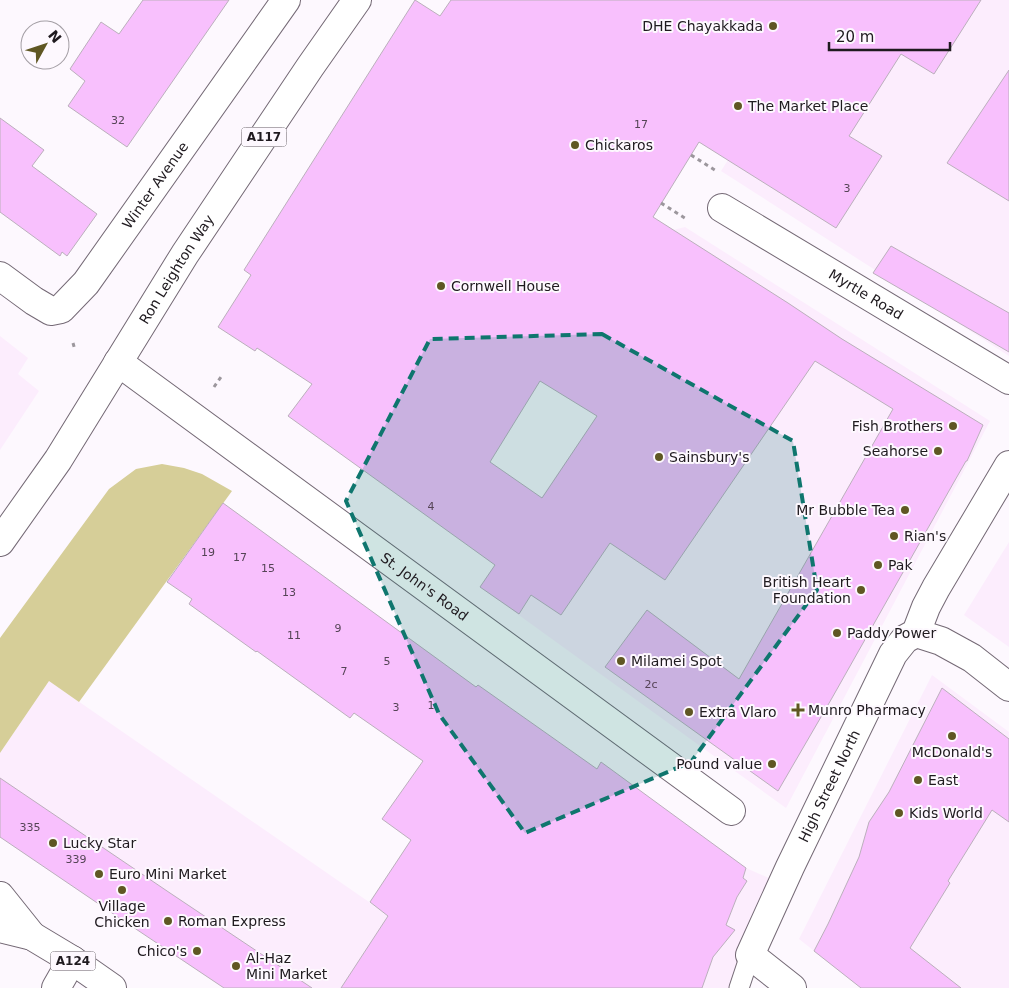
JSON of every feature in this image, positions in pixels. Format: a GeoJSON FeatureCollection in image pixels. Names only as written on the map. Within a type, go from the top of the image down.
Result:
{"type":"FeatureCollection","features":[{"type":"Feature","properties":{"kind":"street","name":"Winter Avenue"},"geometry":{"type":"LineString","coordinates":[[0,276],[51,311],[61,309],[86,283],[286,0]]}},
{"type":"Feature","properties":{"kind":"street","name":"Ron Leighton Way"},"geometry":{"type":"LineString","coordinates":[[0,542],[58,460],[185,254],[357,0]]}},
{"type":"Feature","properties":{"kind":"street","name":"Myrtle Road"},"geometry":{"type":"LineString","coordinates":[[722,208],[1009,380]]}},
{"type":"Feature","properties":{"kind":"street","name":"St. John's Road"},"geometry":{"type":"LineString","coordinates":[[118,362],[731,811]]}},
{"type":"Feature","properties":{"kind":"street","name":"High Street North"},"geometry":{"type":"LineString","coordinates":[[750,955],[790,867],[893,654],[905,639],[916,633],[936,588],[1009,465]]}},
{"type":"Feature","properties":{"kind":"street"},"geometry":{"type":"LineString","coordinates":[[916,633],[941,641],[972,658],[1009,686]]}},
{"type":"Feature","properties":{"kind":"street","name":"A124"},"geometry":{"type":"LineString","coordinates":[[0,896],[32,936]]}},
{"type":"Feature","properties":{"kind":"street","name":"A124"},"geometry":{"type":"LineString","coordinates":[[0,928],[32,936],[72,960],[112,988]]}},
{"type":"Feature","properties":{"kind":"street"},"geometry":{"type":"LineString","coordinates":[[750,955],[792,988]]}},
{"type":"Feature","properties":{"kind":"street"},"geometry":{"type":"LineString","coordinates":[[56,988],[72,960]]}},
{"type":"Feature","properties":{"kind":"lane","name":"High Street North"},"geometry":{"type":"LineString","coordinates":[[740,988],[750,955]]}},
{"type":"Feature","properties":{"kind":"path"},"geometry":{"type":"LineString","coordinates":[[691,155],[717,171]]}},
{"type":"Feature","properties":{"kind":"path"},"geometry":{"type":"LineString","coordinates":[[214,387],[221,377]]}},
{"type":"Feature","properties":{"kind":"highlighted area"},"geometry":{"type":"Polygon","coordinates":[[[602,334],[793,441],[817,590],[691,762],[525,833],[439,714],[346,501],[430,339],[602,334]]]}},
{"type":"Feature","properties":{"kind":"shaded area"},"geometry":{"type":"Polygon","coordinates":[[[650,0],[1009,0],[1009,356],[721,171],[728,160],[699,142],[650,0]]]}},
{"type":"Feature","properties":{"kind":"shaded area"},"geometry":{"type":"Polygon","coordinates":[[[685,227],[990,421],[786,808],[480,587],[597,416],[620,314],[673,230],[685,227]]]}},
{"type":"Feature","properties":{"kind":"shaded area"},"geometry":{"type":"Polygon","coordinates":[[[0,336],[28,358],[18,374],[39,391],[0,450],[0,336]]]}},
{"type":"Feature","properties":{"kind":"shaded area"},"geometry":{"type":"Polygon","coordinates":[[[162,464],[202,474],[232,491],[79,702],[49,681],[0,753],[0,638],[109,489],[136,469],[162,464]]]}},
{"type":"Feature","properties":{"kind":"shaded area"},"geometry":{"type":"Polygon","coordinates":[[[1009,542],[1009,647],[964,615],[1009,542]]]}},
{"type":"Feature","properties":{"kind":"shaded area"},"geometry":{"type":"Polygon","coordinates":[[[932,675],[1009,732],[1009,988],[861,988],[799,939],[932,675]]]}},
{"type":"Feature","properties":{"kind":"shaded area"},"geometry":{"type":"Polygon","coordinates":[[[49,681],[388,916],[341,988],[225,988],[0,837],[0,753],[49,681]]]}},
{"type":"Feature","properties":{"kind":"shaded area"},"geometry":{"type":"Polygon","coordinates":[[[746,868],[771,879],[731,988],[686,988],[704,983],[713,957],[734,929],[726,925],[737,897],[747,881],[743,878],[746,868]]]}},
{"type":"Feature","properties":{"kind":"building"},"geometry":{"type":"Polygon","coordinates":[[[143,0],[229,0],[127,147],[68,106],[85,81],[70,69],[101,22],[119,34],[143,0]]]}},
{"type":"Feature","properties":{"kind":"building"},"geometry":{"type":"Polygon","coordinates":[[[415,0],[440,16],[451,0],[981,0],[934,74],[901,54],[849,136],[882,156],[836,228],[699,142],[653,217],[842,339],[983,425],[967,461],[778,791],[605,667],[647,610],[739,679],[893,409],[815,361],[665,580],[610,543],[561,615],[531,595],[519,614],[480,587],[495,565],[288,416],[312,384],[257,348],[255,351],[218,327],[251,275],[244,270],[415,0]],[[540,381],[490,462],[542,498],[597,416],[540,381]]]}},
{"type":"Feature","properties":{"kind":"building"},"geometry":{"type":"Polygon","coordinates":[[[1009,70],[1009,201],[947,163],[1009,70]]]}},
{"type":"Feature","properties":{"kind":"building"},"geometry":{"type":"Polygon","coordinates":[[[0,118],[44,150],[32,166],[97,214],[67,256],[62,252],[60,256],[0,212],[0,118]]]}},
{"type":"Feature","properties":{"kind":"building"},"geometry":{"type":"Polygon","coordinates":[[[891,246],[1009,313],[1009,352],[873,273],[891,246]]]}},
{"type":"Feature","properties":{"kind":"building"},"geometry":{"type":"Polygon","coordinates":[[[223,503],[476,687],[478,685],[597,769],[601,762],[746,868],[743,878],[747,881],[737,897],[726,925],[735,930],[713,957],[702,988],[341,988],[388,916],[370,902],[411,840],[382,819],[423,761],[354,713],[350,718],[189,604],[192,599],[167,582],[223,503]]]}},
{"type":"Feature","properties":{"kind":"building"},"geometry":{"type":"Polygon","coordinates":[[[942,688],[1009,739],[1009,822],[992,810],[948,881],[950,883],[910,948],[961,988],[861,988],[814,951],[859,857],[869,822],[889,792],[942,688]]]}},
{"type":"Feature","properties":{"kind":"building"},"geometry":{"type":"Polygon","coordinates":[[[0,778],[312,988],[224,988],[115,915],[0,837],[0,778]]]}},
{"type":"Feature","properties":{"kind":"place","name":"DHE Chayakkada"},"geometry":{"type":"Point","coordinates":[773,26]}},
{"type":"Feature","properties":{"kind":"place","name":"The Market Place"},"geometry":{"type":"Point","coordinates":[738,106]}},
{"type":"Feature","properties":{"kind":"place","name":"Chickaros"},"geometry":{"type":"Point","coordinates":[575,145]}},
{"type":"Feature","properties":{"kind":"place","name":"Cornwell House"},"geometry":{"type":"Point","coordinates":[441,286]}},
{"type":"Feature","properties":{"kind":"place","name":"Fish Brothers"},"geometry":{"type":"Point","coordinates":[953,426]}},
{"type":"Feature","properties":{"kind":"place","name":"Seahorse"},"geometry":{"type":"Point","coordinates":[938,451]}},
{"type":"Feature","properties":{"kind":"place","name":"Sainsbury's"},"geometry":{"type":"Point","coordinates":[659,457]}},
{"type":"Feature","properties":{"kind":"place","name":"Mr Bubble Tea"},"geometry":{"type":"Point","coordinates":[905,510]}},
{"type":"Feature","properties":{"kind":"place","name":"Rian's"},"geometry":{"type":"Point","coordinates":[894,536]}},
{"type":"Feature","properties":{"kind":"place","name":"Pak"},"geometry":{"type":"Point","coordinates":[878,565]}},
{"type":"Feature","properties":{"kind":"place","name":"British Heart Foundation"},"geometry":{"type":"Point","coordinates":[861,590]}},
{"type":"Feature","properties":{"kind":"place","name":"Paddy Power"},"geometry":{"type":"Point","coordinates":[837,633]}},
{"type":"Feature","properties":{"kind":"place","name":"Milamei Spot"},"geometry":{"type":"Point","coordinates":[621,661]}},
{"type":"Feature","properties":{"kind":"place","name":"Munro Pharmacy"},"geometry":{"type":"Point","coordinates":[798,710]}},
{"type":"Feature","properties":{"kind":"place","name":"Extra Vlaro"},"geometry":{"type":"Point","coordinates":[689,712]}},
{"type":"Feature","properties":{"kind":"place","name":"McDonald's"},"geometry":{"type":"Point","coordinates":[952,736]}},
{"type":"Feature","properties":{"kind":"place","name":"Pound value"},"geometry":{"type":"Point","coordinates":[772,764]}},
{"type":"Feature","properties":{"kind":"place","name":"East"},"geometry":{"type":"Point","coordinates":[918,780]}},
{"type":"Feature","properties":{"kind":"place","name":"Kids World"},"geometry":{"type":"Point","coordinates":[899,813]}},
{"type":"Feature","properties":{"kind":"place","name":"Lucky Star"},"geometry":{"type":"Point","coordinates":[53,843]}},
{"type":"Feature","properties":{"kind":"place","name":"Euro Mini Market"},"geometry":{"type":"Point","coordinates":[99,874]}},
{"type":"Feature","properties":{"kind":"place","name":"Village Chicken"},"geometry":{"type":"Point","coordinates":[122,890]}},
{"type":"Feature","properties":{"kind":"place","name":"Roman Express"},"geometry":{"type":"Point","coordinates":[168,921]}},
{"type":"Feature","properties":{"kind":"place","name":"Chico's"},"geometry":{"type":"Point","coordinates":[197,951]}},
{"type":"Feature","properties":{"kind":"place","name":"Al-Haz Mini Market"},"geometry":{"type":"Point","coordinates":[236,966]}}]}
